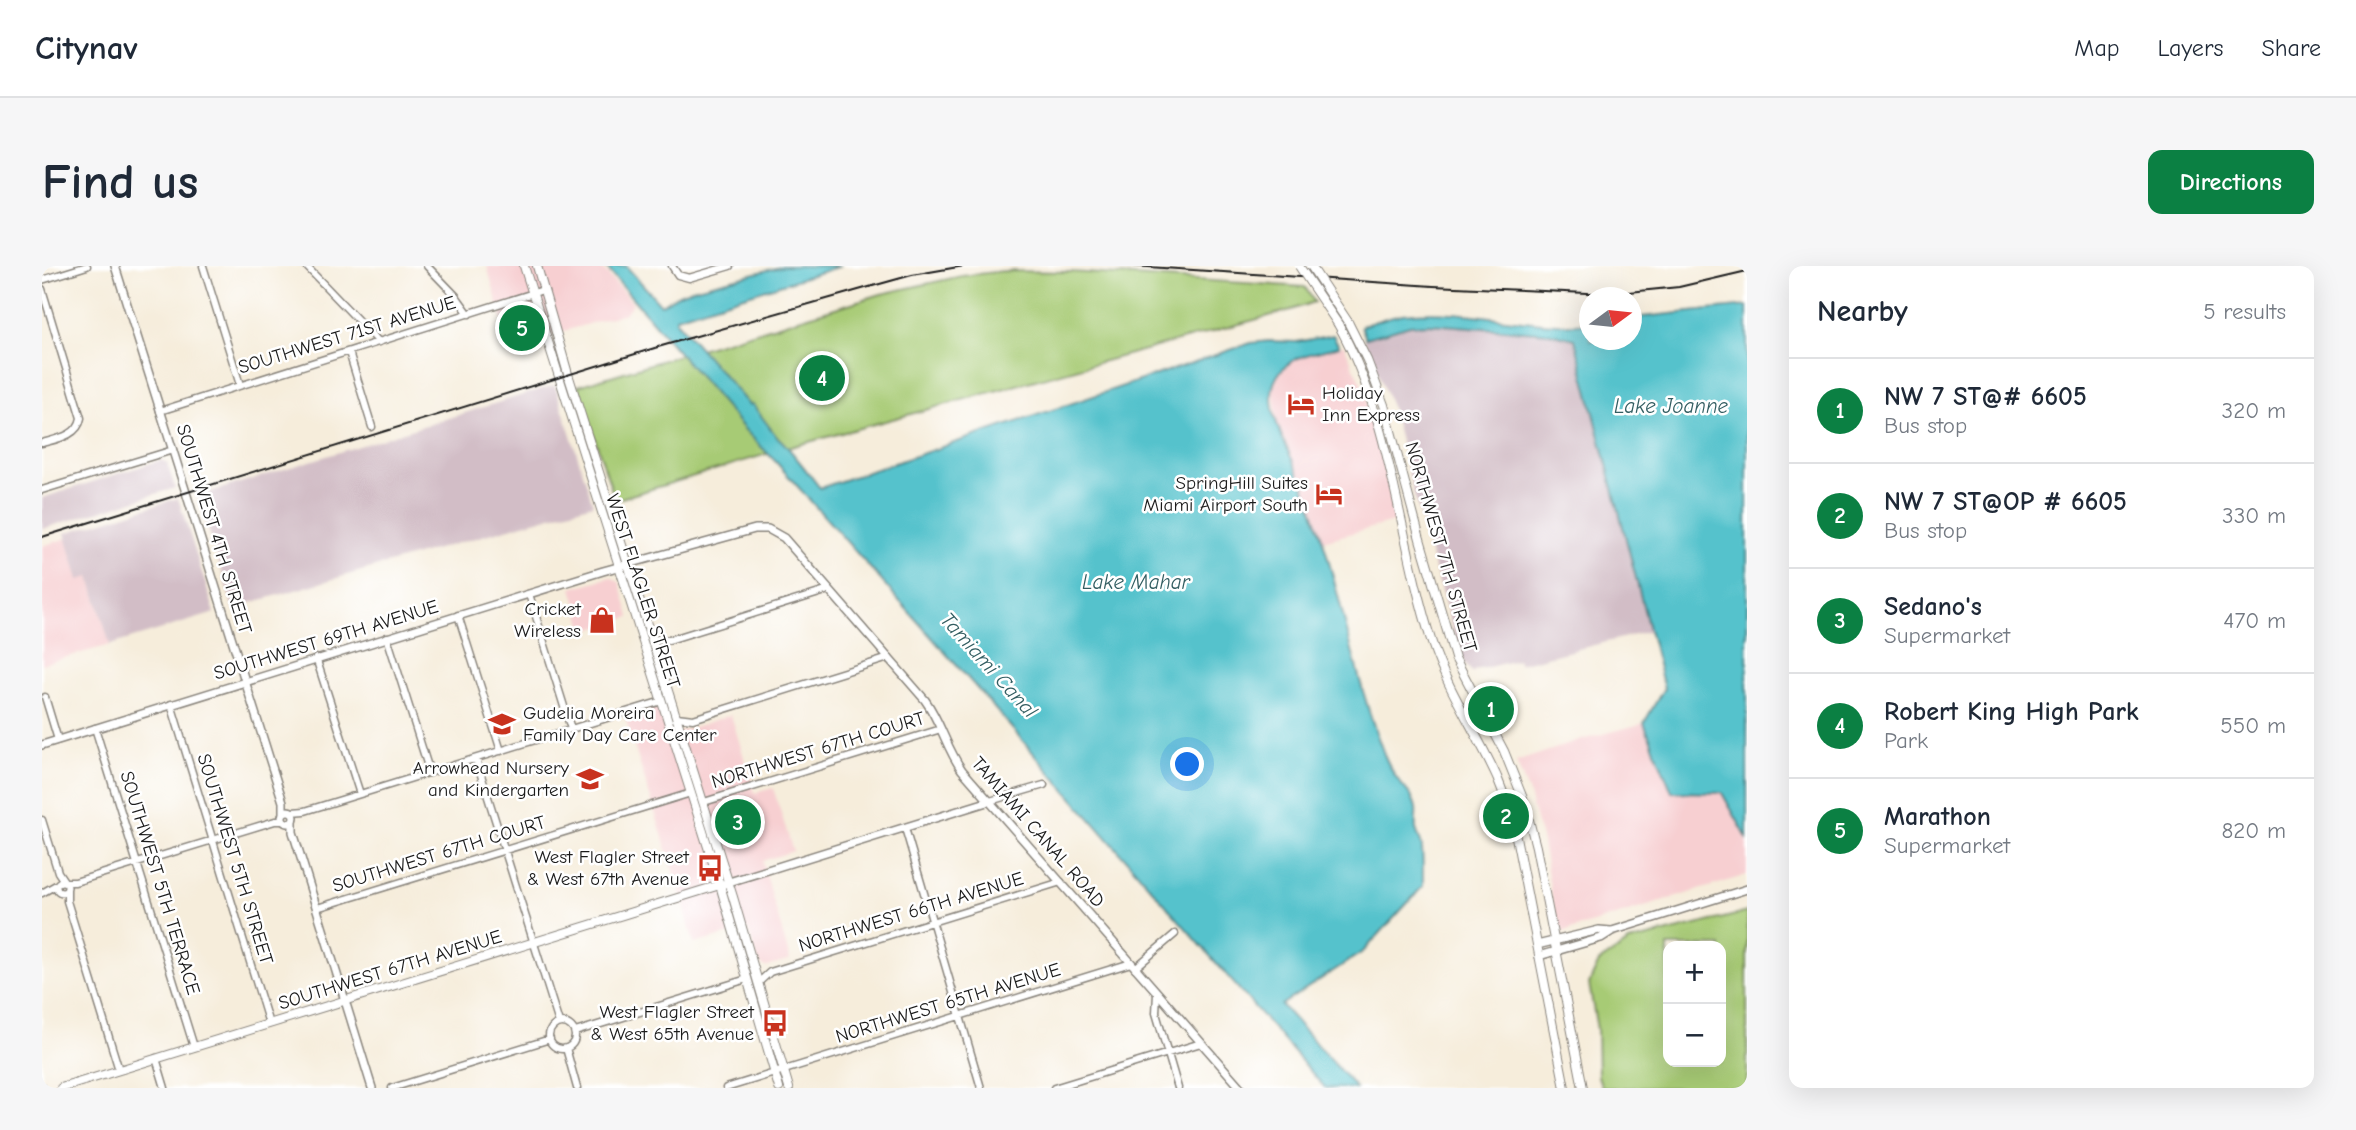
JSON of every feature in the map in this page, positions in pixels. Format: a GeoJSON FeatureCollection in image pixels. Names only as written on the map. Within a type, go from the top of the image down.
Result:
{"type":"FeatureCollection","features":[{"type":"Feature","properties":{"kind":"main road","name":"WEST FLAGLER STREET"},"geometry":{"type":"LineString","coordinates":[[524,266],[580,447],[652,639],[704,802],[747,979],[779,1071],[789,1088]]}},
{"type":"Feature","properties":{"kind":"main road","name":"WEST FLAGLER STREET"},"geometry":{"type":"LineString","coordinates":[[537,266],[662,701],[691,793],[758,983],[779,1071],[779,1088]]}},
{"type":"Feature","properties":{"kind":"main road","name":"NORTHWEST 7TH STREET"},"geometry":{"type":"LineString","coordinates":[[1299,266],[1338,324],[1369,392],[1418,592],[1438,661],[1455,700],[1490,763],[1506,802],[1516,837],[1565,1088]]}},
{"type":"Feature","properties":{"kind":"main road","name":"NORTHWEST 7TH STREET"},"geometry":{"type":"LineString","coordinates":[[1311,266],[1348,321],[1367,360],[1384,405],[1455,657],[1504,751],[1524,801],[1583,1088]]}},
{"type":"Feature","properties":{"kind":"main road"},"geometry":{"type":"LineString","coordinates":[[580,447],[590,444]]}},
{"type":"Feature","properties":{"kind":"main road","name":"SOUTHWEST 67TH AVENUE"},"geometry":{"type":"LineString","coordinates":[[61,1088],[724,883]]}},
{"type":"Feature","properties":{"kind":"street"},"geometry":{"type":"LineString","coordinates":[[42,280],[87,266]]}},
{"type":"Feature","properties":{"kind":"street","name":"SOUTHWEST 4TH STREET"},"geometry":{"type":"LineString","coordinates":[[115,266],[372,1088]]}},
{"type":"Feature","properties":{"kind":"street"},"geometry":{"type":"LineString","coordinates":[[203,266],[240,385]]}},
{"type":"Feature","properties":{"kind":"street"},"geometry":{"type":"LineString","coordinates":[[306,266],[379,342]]}},
{"type":"Feature","properties":{"kind":"street"},"geometry":{"type":"LineString","coordinates":[[427,266],[469,314]]}},
{"type":"Feature","properties":{"kind":"street"},"geometry":{"type":"LineString","coordinates":[[672,266],[680,277],[689,278],[730,266]]}},
{"type":"Feature","properties":{"kind":"street"},"geometry":{"type":"LineString","coordinates":[[42,289],[80,413],[80,425],[70,434],[42,443]]}},
{"type":"Feature","properties":{"kind":"street","name":"SOUTHWEST 71ST AVENUE"},"geometry":{"type":"LineString","coordinates":[[160,411],[544,290]]}},
{"type":"Feature","properties":{"kind":"street"},"geometry":{"type":"LineString","coordinates":[[349,352],[372,427]]}},
{"type":"Feature","properties":{"kind":"street"},"geometry":{"type":"LineString","coordinates":[[42,490],[173,450]]}},
{"type":"Feature","properties":{"kind":"street","name":"SOUTHWEST 69TH AVENUE"},"geometry":{"type":"LineString","coordinates":[[42,744],[623,565],[755,529],[768,529]]}},
{"type":"Feature","properties":{"kind":"street","name":"TAMIAMI CANAL ROAD"},"geometry":{"type":"LineString","coordinates":[[768,529],[784,538],[925,700],[956,761],[1241,1088]]}},
{"type":"Feature","properties":{"kind":"street"},"geometry":{"type":"LineString","coordinates":[[652,639],[669,640],[829,590]]}},
{"type":"Feature","properties":{"kind":"street"},"geometry":{"type":"LineString","coordinates":[[529,594],[571,729]]}},
{"type":"Feature","properties":{"kind":"street"},"geometry":{"type":"LineString","coordinates":[[458,615],[500,751]]}},
{"type":"Feature","properties":{"kind":"street"},"geometry":{"type":"LineString","coordinates":[[387,637],[430,773]]}},
{"type":"Feature","properties":{"kind":"street"},"geometry":{"type":"LineString","coordinates":[[656,652],[669,640]]}},
{"type":"Feature","properties":{"kind":"street"},"geometry":{"type":"LineString","coordinates":[[677,717],[693,719],[889,658]]}},
{"type":"Feature","properties":{"kind":"street"},"geometry":{"type":"LineString","coordinates":[[316,659],[360,794]]}},
{"type":"Feature","properties":{"kind":"street"},"geometry":{"type":"LineString","coordinates":[[45,697],[58,740]]}},
{"type":"Feature","properties":{"kind":"street"},"geometry":{"type":"LineString","coordinates":[[46,892],[662,701]]}},
{"type":"Feature","properties":{"kind":"street","name":"SOUTHWEST 5TH STREET"},"geometry":{"type":"LineString","coordinates":[[170,704],[269,1024]]}},
{"type":"Feature","properties":{"kind":"street"},"geometry":{"type":"LineString","coordinates":[[681,731],[693,719]]}},
{"type":"Feature","properties":{"kind":"street","name":"SOUTHWEST 5TH TERRACE"},"geometry":{"type":"LineString","coordinates":[[95,728],[194,1047]]}},
{"type":"Feature","properties":{"kind":"street","name":"NORTHWEST 67TH COURT"},"geometry":{"type":"LineString","coordinates":[[704,802],[941,729]]}},
{"type":"Feature","properties":{"kind":"street"},"geometry":{"type":"LineString","coordinates":[[476,759],[559,1023]]}},
{"type":"Feature","properties":{"kind":"street"},"geometry":{"type":"LineString","coordinates":[[724,883],[1044,785]]}},
{"type":"Feature","properties":{"kind":"street","name":"SOUTHWEST 67TH COURT"},"geometry":{"type":"LineString","coordinates":[[317,908],[691,793]]}},
{"type":"Feature","properties":{"kind":"street"},"geometry":{"type":"LineString","coordinates":[[42,820],[119,1070]]}},
{"type":"Feature","properties":{"kind":"street"},"geometry":{"type":"LineString","coordinates":[[905,828],[981,1088]]}},
{"type":"Feature","properties":{"kind":"street","name":"NORTHWEST 66TH AVENUE"},"geometry":{"type":"LineString","coordinates":[[754,970],[770,972],[1061,882]]}},
{"type":"Feature","properties":{"kind":"street"},"geometry":{"type":"LineString","coordinates":[[1539,956],[1747,889]]}},
{"type":"Feature","properties":{"kind":"street"},"geometry":{"type":"LineString","coordinates":[[1537,944],[1599,930],[1612,931]]}},
{"type":"Feature","properties":{"kind":"street","name":"NORTHWEST 65TH AVENUE"},"geometry":{"type":"LineString","coordinates":[[726,1088],[1133,965],[1175,934]]}},
{"type":"Feature","properties":{"kind":"street","name":"NORTHWEST 66TH AVENUE"},"geometry":{"type":"LineString","coordinates":[[758,983],[770,972]]}},
{"type":"Feature","properties":{"kind":"street"},"geometry":{"type":"LineString","coordinates":[[575,1032],[747,979]]}},
{"type":"Feature","properties":{"kind":"street"},"geometry":{"type":"LineString","coordinates":[[1157,993],[1156,1013],[1178,1088]]}},
{"type":"Feature","properties":{"kind":"street"},"geometry":{"type":"LineString","coordinates":[[559,1023],[569,1024],[575,1032],[574,1042],[566,1048],[556,1047],[550,1040],[550,1030],[559,1023]]}},
{"type":"Feature","properties":{"kind":"street"},"geometry":{"type":"LineString","coordinates":[[392,1088],[550,1040]]}},
{"type":"Feature","properties":{"kind":"street"},"geometry":{"type":"LineString","coordinates":[[1054,1088],[1201,1043]]}},
{"type":"Feature","properties":{"kind":"street"},"geometry":{"type":"LineString","coordinates":[[566,1048],[577,1088]]}},
{"type":"Feature","properties":{"kind":"street"},"geometry":{"type":"LineString","coordinates":[[156,1058],[165,1088]]}},
{"type":"Feature","properties":{"kind":"shaded area"},"geometry":{"type":"Polygon","coordinates":[[[487,266],[600,266],[633,303],[625,313],[510,347],[487,266]]]}},
{"type":"Feature","properties":{"kind":"shaded area"},"geometry":{"type":"Polygon","coordinates":[[[1430,324],[1550,333],[1575,339],[1650,631],[1519,664],[1517,660],[1472,673],[1463,660],[1454,635],[1390,403],[1364,339],[1388,330],[1430,324]]]}},
{"type":"Feature","properties":{"kind":"shaded area"},"geometry":{"type":"Polygon","coordinates":[[[1344,345],[1363,388],[1397,521],[1323,541],[1277,422],[1273,389],[1278,376],[1291,360],[1344,345]]]}},
{"type":"Feature","properties":{"kind":"shaded area"},"geometry":{"type":"Polygon","coordinates":[[[555,385],[593,504],[233,608],[198,496],[555,385]]]}},
{"type":"Feature","properties":{"kind":"shaded area"},"geometry":{"type":"Polygon","coordinates":[[[161,460],[167,463],[175,488],[42,529],[42,498],[161,460]]]}},
{"type":"Feature","properties":{"kind":"shaded area"},"geometry":{"type":"Polygon","coordinates":[[[178,498],[215,613],[110,645],[90,577],[79,580],[65,533],[178,498]]]}},
{"type":"Feature","properties":{"kind":"shaded area"},"geometry":{"type":"Polygon","coordinates":[[[67,538],[79,579],[90,577],[110,645],[42,664],[42,546],[67,538]]]}},
{"type":"Feature","properties":{"kind":"shaded area"},"geometry":{"type":"Polygon","coordinates":[[[611,577],[620,583],[630,617],[585,631],[572,588],[611,577]]]}},
{"type":"Feature","properties":{"kind":"shaded area"},"geometry":{"type":"Polygon","coordinates":[[[655,708],[661,711],[669,735],[731,715],[755,793],[773,788],[793,851],[762,861],[790,960],[763,966],[758,962],[748,929],[694,944],[625,717],[655,708]]]}},
{"type":"Feature","properties":{"kind":"shaded area"},"geometry":{"type":"Polygon","coordinates":[[[1644,723],[1672,792],[1723,793],[1747,838],[1747,875],[1564,932],[1557,925],[1542,842],[1528,791],[1516,762],[1644,723]]]}},
{"type":"Feature","properties":{"kind":"green space"},"geometry":{"type":"Polygon","coordinates":[[[1003,271],[1071,272],[1305,287],[1314,302],[794,446],[615,500],[578,386],[881,294],[962,276],[1003,271]]]}},
{"type":"Feature","properties":{"kind":"green space"},"geometry":{"type":"Polygon","coordinates":[[[1747,912],[1747,1088],[1602,1088],[1598,1076],[1597,1029],[1589,984],[1599,962],[1629,942],[1747,912]]]}},
{"type":"Feature","properties":{"kind":"water","name":"Lake Mahar"},"geometry":{"type":"Polygon","coordinates":[[[605,266],[626,266],[661,305],[692,289],[784,266],[841,266],[676,317],[676,321],[749,405],[752,404],[820,488],[1251,343],[1296,342],[1333,335],[1339,346],[1292,361],[1279,374],[1274,383],[1273,406],[1280,432],[1301,479],[1325,547],[1361,686],[1384,754],[1394,774],[1415,803],[1416,829],[1423,863],[1423,886],[1364,951],[1281,1005],[1356,1088],[1325,1088],[982,694],[746,431],[605,266]]]}},
{"type":"Feature","properties":{"kind":"water","name":"Lake Joanne"},"geometry":{"type":"Polygon","coordinates":[[[1747,306],[1747,838],[1722,793],[1672,792],[1644,723],[1664,688],[1575,339],[1550,333],[1430,324],[1410,325],[1366,338],[1361,326],[1403,314],[1427,312],[1543,323],[1579,323],[1579,350],[1642,350],[1642,317],[1747,306]]]}},
{"type":"Feature","properties":{"kind":"railway"},"geometry":{"type":"LineString","coordinates":[[42,537],[658,347],[912,275],[964,266]]}},
{"type":"Feature","properties":{"kind":"railway"},"geometry":{"type":"LineString","coordinates":[[1133,266],[1433,286],[1609,294],[1679,287],[1747,271]]}},
{"type":"Feature","properties":{"kind":"place","name":"Marathon"},"geometry":{"type":"Point","coordinates":[522,328]}},
{"type":"Feature","properties":{"kind":"place","name":"Robert King High Park"},"geometry":{"type":"Point","coordinates":[822,378]}},
{"type":"Feature","properties":{"kind":"place","name":"Holiday Inn Express"},"geometry":{"type":"Point","coordinates":[1301,404]}},
{"type":"Feature","properties":{"kind":"place","name":"SpringHill Suites Miami Airport South"},"geometry":{"type":"Point","coordinates":[1329,494]}},
{"type":"Feature","properties":{"kind":"place","name":"Cricket Wireless"},"geometry":{"type":"Point","coordinates":[602,620]}},
{"type":"Feature","properties":{"kind":"place","name":"NW 7 ST@# 6605"},"geometry":{"type":"Point","coordinates":[1491,709]}},
{"type":"Feature","properties":{"kind":"place","name":"Gudelia Moreira Family Day Care Center"},"geometry":{"type":"Point","coordinates":[502,724]}},
{"type":"Feature","properties":{"kind":"place","name":"Arrowhead Nursery and Kindergarten"},"geometry":{"type":"Point","coordinates":[590,779]}},
{"type":"Feature","properties":{"kind":"place","name":"NW 7 ST@OP # 6605"},"geometry":{"type":"Point","coordinates":[1506,816]}},
{"type":"Feature","properties":{"kind":"place","name":"Sedano's"},"geometry":{"type":"Point","coordinates":[738,822]}},
{"type":"Feature","properties":{"kind":"place","name":"West Flagler Street & West 67th Avenue"},"geometry":{"type":"Point","coordinates":[710,868]}},
{"type":"Feature","properties":{"kind":"place","name":"West Flagler Street & West 65th Avenue"},"geometry":{"type":"Point","coordinates":[775,1023]}},
{"type":"Feature","properties":{"kind":"water label","name":"Tamiami Canal"},"geometry":{"type":"Point","coordinates":[989,665]}}]}
